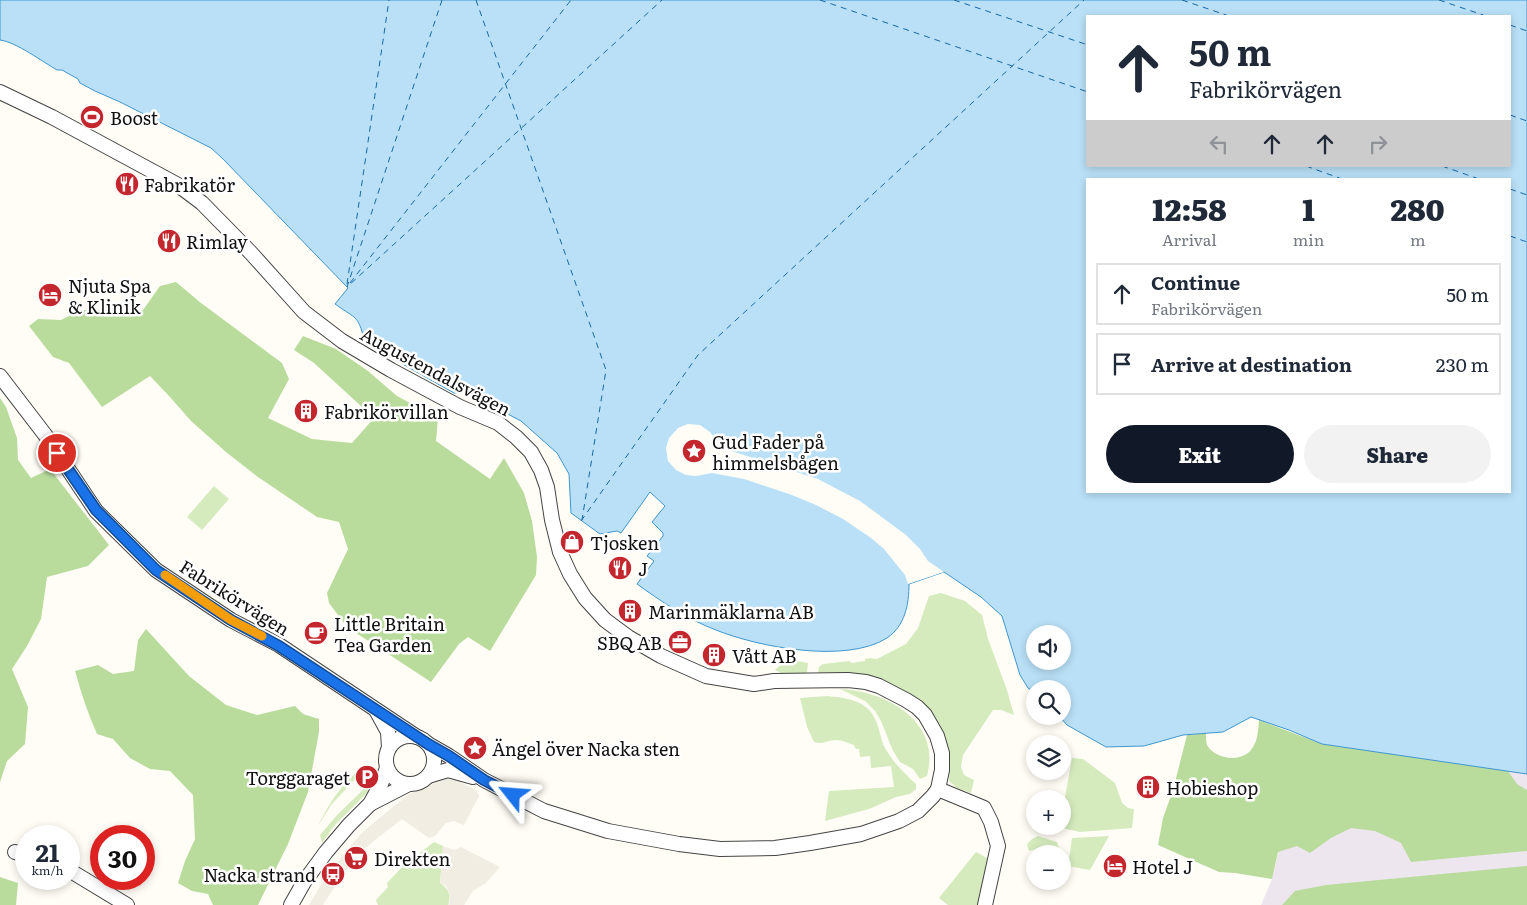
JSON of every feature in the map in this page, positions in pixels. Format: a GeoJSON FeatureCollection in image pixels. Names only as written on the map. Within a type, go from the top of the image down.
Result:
{"type":"FeatureCollection","features":[{"type":"Feature","properties":{"kind":"street","name":"Augustendalsvägen"},"geometry":{"type":"LineString","coordinates":[[0,92],[52,117],[178,185],[202,203],[257,259],[304,312],[346,344],[460,407],[498,423],[516,437],[530,452],[541,470],[547,487],[560,552],[570,574],[585,598],[606,620],[628,638],[661,656],[706,676],[754,684],[848,680],[866,682],[895,693],[917,707],[925,715],[937,736],[942,753],[942,770],[938,789]]}},
{"type":"Feature","properties":{"kind":"street","name":"Fabrikörvägen"},"geometry":{"type":"LineString","coordinates":[[0,376],[41,429],[96,510],[156,570],[231,620],[279,646],[422,740]]}},
{"type":"Feature","properties":{"kind":"street"},"geometry":{"type":"LineString","coordinates":[[377,711],[388,732],[387,768],[396,779],[410,784]]}},
{"type":"Feature","properties":{"kind":"street"},"geometry":{"type":"LineString","coordinates":[[389,748],[398,739],[410,736],[422,740],[484,780],[544,811],[600,829],[653,840],[720,849],[775,848],[869,831],[899,822],[911,816],[926,804],[938,789],[984,808],[991,822],[998,846],[985,905]]}},
{"type":"Feature","properties":{"kind":"street"},"geometry":{"type":"LineString","coordinates":[[422,740],[432,750],[434,763],[428,776]]}},
{"type":"Feature","properties":{"kind":"street"},"geometry":{"type":"LineString","coordinates":[[370,804],[387,768]]}},
{"type":"Feature","properties":{"kind":"street"},"geometry":{"type":"LineString","coordinates":[[291,905],[304,882],[326,852],[348,825],[370,804],[428,776],[448,770],[484,780]]}},
{"type":"Feature","properties":{"kind":"street"},"geometry":{"type":"LineString","coordinates":[[80,877],[127,905]]}},
{"type":"Feature","properties":{"kind":"shaded area"},"geometry":{"type":"Polygon","coordinates":[[[1306,737],[1322,744],[1527,774],[1527,905],[1261,905],[1272,879],[1306,737]]]}},
{"type":"Feature","properties":{"kind":"shaded area"},"geometry":{"type":"Polygon","coordinates":[[[449,776],[477,791],[479,796],[464,825],[454,821],[446,823],[435,836],[429,838],[402,819],[370,844],[356,858],[323,905],[309,905],[322,883],[359,836],[409,794],[426,788],[441,778],[449,776]]]}},
{"type":"Feature","properties":{"kind":"shaded area"},"geometry":{"type":"Polygon","coordinates":[[[443,846],[454,850],[461,847],[500,867],[486,883],[473,891],[464,905],[448,905],[450,900],[449,892],[446,886],[440,883],[443,846]]]}},
{"type":"Feature","properties":{"kind":"green space"},"geometry":{"type":"Polygon","coordinates":[[[176,282],[201,303],[282,363],[289,379],[268,418],[312,439],[352,443],[374,418],[314,363],[294,350],[303,336],[336,349],[368,371],[397,396],[438,418],[436,441],[490,479],[504,458],[524,493],[532,521],[537,557],[536,575],[490,651],[468,637],[459,644],[431,682],[347,627],[329,603],[327,593],[348,549],[339,522],[317,517],[258,477],[191,421],[150,376],[102,407],[69,363],[53,357],[29,326],[38,319],[61,320],[81,310],[143,310],[160,286],[176,282]]]}},
{"type":"Feature","properties":{"kind":"green space"},"geometry":{"type":"Polygon","coordinates":[[[0,398],[6,407],[17,438],[18,460],[31,478],[50,469],[109,545],[88,566],[47,577],[41,619],[12,669],[28,707],[25,744],[7,761],[0,782],[0,398]]]}},
{"type":"Feature","properties":{"kind":"green space"},"geometry":{"type":"Polygon","coordinates":[[[214,486],[229,499],[202,530],[187,517],[214,486]]]}},
{"type":"Feature","properties":{"kind":"green space"},"geometry":{"type":"Polygon","coordinates":[[[941,593],[965,601],[982,615],[988,639],[1014,715],[1001,710],[993,710],[963,755],[961,767],[964,775],[974,780],[971,793],[957,788],[949,781],[950,757],[945,735],[928,708],[818,674],[819,667],[823,664],[850,661],[851,663],[865,661],[865,659],[870,658],[877,659],[906,644],[918,628],[929,596],[941,593]]]}},
{"type":"Feature","properties":{"kind":"green space"},"geometry":{"type":"Polygon","coordinates":[[[146,629],[189,676],[226,705],[257,715],[295,706],[303,714],[319,719],[319,732],[308,792],[288,844],[258,905],[213,905],[208,894],[192,891],[178,883],[195,839],[193,795],[170,771],[150,769],[130,758],[113,739],[97,734],[75,671],[98,665],[113,674],[134,671],[138,640],[146,629]]]}},
{"type":"Feature","properties":{"kind":"green space"},"geometry":{"type":"Polygon","coordinates":[[[797,661],[808,663],[807,673],[783,674],[775,670],[785,663],[797,661]]]}},
{"type":"Feature","properties":{"kind":"green space"},"geometry":{"type":"Polygon","coordinates":[[[840,689],[858,691],[892,703],[918,725],[926,739],[929,757],[927,776],[920,779],[913,769],[900,762],[893,751],[881,721],[875,711],[865,701],[840,689]]]}},
{"type":"Feature","properties":{"kind":"green space"},"geometry":{"type":"Polygon","coordinates":[[[828,696],[849,699],[867,708],[877,722],[885,748],[899,767],[916,784],[916,789],[910,794],[896,797],[869,809],[825,821],[829,791],[894,787],[891,766],[871,768],[870,756],[860,757],[859,749],[856,749],[854,745],[838,740],[814,742],[807,727],[800,698],[828,696]]]}},
{"type":"Feature","properties":{"kind":"green space"},"geometry":{"type":"Polygon","coordinates":[[[1259,720],[1322,744],[1508,771],[1517,784],[1527,790],[1527,851],[1411,862],[1401,843],[1375,831],[1351,828],[1331,838],[1310,853],[1297,846],[1278,852],[1272,879],[1219,872],[1158,845],[1163,818],[1173,790],[1187,735],[1206,733],[1207,745],[1216,754],[1228,758],[1241,757],[1251,750],[1255,743],[1259,720]]]}},
{"type":"Feature","properties":{"kind":"green space"},"geometry":{"type":"Polygon","coordinates":[[[1072,758],[1083,759],[1115,783],[1122,803],[1128,808],[1134,809],[1132,828],[1080,832],[1071,830],[1071,790],[1066,790],[1068,780],[1071,780],[1072,758]]]}},
{"type":"Feature","properties":{"kind":"green space"},"geometry":{"type":"Polygon","coordinates":[[[359,770],[378,777],[372,788],[334,826],[322,843],[320,835],[338,814],[365,788],[356,778],[331,805],[318,826],[326,810],[346,782],[359,770]]]}},
{"type":"Feature","properties":{"kind":"green space"},"geometry":{"type":"Polygon","coordinates":[[[1038,836],[1057,842],[1058,845],[1027,845],[1032,839],[1038,836]]]}},
{"type":"Feature","properties":{"kind":"green space"},"geometry":{"type":"Polygon","coordinates":[[[1109,836],[1090,870],[1071,867],[1072,838],[1109,836]]]}},
{"type":"Feature","properties":{"kind":"green space"},"geometry":{"type":"Polygon","coordinates":[[[434,842],[443,846],[440,883],[448,892],[450,898],[448,905],[378,905],[376,900],[388,887],[387,883],[404,865],[434,842]]]}},
{"type":"Feature","properties":{"kind":"green space"},"geometry":{"type":"Polygon","coordinates":[[[976,852],[987,858],[979,905],[948,905],[939,898],[976,852]]]}},
{"type":"Feature","properties":{"kind":"green space"},"geometry":{"type":"Polygon","coordinates":[[[1527,866],[1527,905],[1282,905],[1295,891],[1326,885],[1527,866]]]}},
{"type":"Feature","properties":{"kind":"green space"},"geometry":{"type":"Polygon","coordinates":[[[0,877],[15,882],[15,890],[17,890],[16,905],[0,905],[0,877]]]}},
{"type":"Feature","properties":{"kind":"water"},"geometry":{"type":"Polygon","coordinates":[[[0,0],[1527,0],[1527,774],[1322,744],[1251,717],[1223,732],[1183,735],[1144,746],[1106,747],[1067,725],[1071,725],[1071,680],[1026,680],[1026,685],[1020,675],[1002,616],[981,597],[944,572],[909,584],[907,607],[902,621],[887,638],[870,646],[849,650],[826,651],[778,647],[734,636],[695,621],[665,604],[637,584],[654,561],[647,556],[663,536],[663,533],[652,522],[665,506],[650,492],[621,533],[617,531],[600,534],[571,513],[569,474],[557,453],[521,421],[498,409],[485,397],[464,392],[454,393],[365,343],[356,319],[335,304],[348,288],[211,148],[95,91],[80,83],[78,79],[62,70],[57,70],[21,48],[0,40],[0,0]]]}},
{"type":"Feature","properties":{"kind":"pier"},"geometry":{"type":"Polygon","coordinates":[[[688,424],[700,425],[710,432],[719,444],[719,447],[818,479],[860,501],[906,535],[920,549],[928,561],[944,572],[908,584],[905,575],[884,549],[843,519],[816,505],[744,479],[712,473],[696,476],[686,475],[676,470],[668,461],[666,448],[669,438],[678,428],[688,424]]]}},
{"type":"Feature","properties":{"kind":"ferry route"},"geometry":{"type":"LineString","coordinates":[[347,284],[389,0]]}},
{"type":"Feature","properties":{"kind":"ferry route"},"geometry":{"type":"LineString","coordinates":[[442,0],[347,287],[662,0]]}},
{"type":"Feature","properties":{"kind":"ferry route"},"geometry":{"type":"LineString","coordinates":[[476,0],[606,370],[582,520]]}},
{"type":"Feature","properties":{"kind":"ferry route"},"geometry":{"type":"LineString","coordinates":[[350,283],[571,0]]}},
{"type":"Feature","properties":{"kind":"ferry route"},"geometry":{"type":"LineString","coordinates":[[820,0],[1086,91]]}},
{"type":"Feature","properties":{"kind":"ferry route"},"geometry":{"type":"LineString","coordinates":[[954,0],[1086,44]]}},
{"type":"Feature","properties":{"kind":"ferry route"},"geometry":{"type":"LineString","coordinates":[[581,521],[698,355],[1084,0]]}},
{"type":"Feature","properties":{"kind":"ferry route"},"geometry":{"type":"LineString","coordinates":[[1182,0],[1226,15]]}},
{"type":"Feature","properties":{"kind":"ferry route"},"geometry":{"type":"LineString","coordinates":[[1439,0],[1483,15]]}},
{"type":"Feature","properties":{"kind":"ferry route"},"geometry":{"type":"LineString","coordinates":[[1511,25],[1527,31]]}},
{"type":"Feature","properties":{"kind":"ferry route"},"geometry":{"type":"LineString","coordinates":[[1511,115],[1527,121]]}},
{"type":"Feature","properties":{"kind":"ferry route"},"geometry":{"type":"LineString","coordinates":[[1309,167],[1339,178]]}},
{"type":"Feature","properties":{"kind":"ferry route"},"geometry":{"type":"LineString","coordinates":[[1445,167],[1476,178]]}},
{"type":"Feature","properties":{"kind":"ferry route"},"geometry":{"type":"LineString","coordinates":[[1511,189],[1527,195]]}},
{"type":"Feature","properties":{"kind":"ferry route"},"geometry":{"type":"LineString","coordinates":[[1511,236],[1527,242]]}},
{"type":"Feature","properties":{"kind":"slow traffic"},"geometry":{"type":"LineString","coordinates":[[165,575],[231,620],[262,636]]}},
{"type":"Feature","properties":{"kind":"place","name":"Boost"},"geometry":{"type":"Point","coordinates":[92,117]}},
{"type":"Feature","properties":{"kind":"place","name":"Fabrikatör"},"geometry":{"type":"Point","coordinates":[127,184]}},
{"type":"Feature","properties":{"kind":"place","name":"Rimlay"},"geometry":{"type":"Point","coordinates":[169,241]}},
{"type":"Feature","properties":{"kind":"place","name":"Njuta Spa & Klinik"},"geometry":{"type":"Point","coordinates":[50,295]}},
{"type":"Feature","properties":{"kind":"place","name":"Fabrikörvillan"},"geometry":{"type":"Point","coordinates":[306,411]}},
{"type":"Feature","properties":{"kind":"place","name":"Gud Fader på himmelsbågen"},"geometry":{"type":"Point","coordinates":[694,451]}},
{"type":"Feature","properties":{"kind":"place","name":"Tjosken"},"geometry":{"type":"Point","coordinates":[572,542]}},
{"type":"Feature","properties":{"kind":"place","name":"J"},"geometry":{"type":"Point","coordinates":[620,568]}},
{"type":"Feature","properties":{"kind":"place","name":"Marinmäklarna AB"},"geometry":{"type":"Point","coordinates":[630,611]}},
{"type":"Feature","properties":{"kind":"place","name":"Little Britain Tea Garden"},"geometry":{"type":"Point","coordinates":[316,633]}},
{"type":"Feature","properties":{"kind":"place","name":"SBQ AB"},"geometry":{"type":"Point","coordinates":[680,642]}},
{"type":"Feature","properties":{"kind":"place","name":"Vått AB"},"geometry":{"type":"Point","coordinates":[714,655]}},
{"type":"Feature","properties":{"kind":"place","name":"Ängel över Nacka sten"},"geometry":{"type":"Point","coordinates":[475,748]}},
{"type":"Feature","properties":{"kind":"place","name":"Torggaraget"},"geometry":{"type":"Point","coordinates":[367,777]}},
{"type":"Feature","properties":{"kind":"place","name":"Hobieshop"},"geometry":{"type":"Point","coordinates":[1148,787]}},
{"type":"Feature","properties":{"kind":"place","name":"Direkten"},"geometry":{"type":"Point","coordinates":[356,858]}},
{"type":"Feature","properties":{"kind":"place","name":"Hotel J"},"geometry":{"type":"Point","coordinates":[1115,866]}},
{"type":"Feature","properties":{"kind":"place","name":"Nacka strand"},"geometry":{"type":"Point","coordinates":[333,874]}},
{"type":"Feature","properties":{"kind":"route"},"geometry":{"type":"LineString","coordinates":[[57,453],[96,510],[156,570],[231,620],[279,646],[484,780],[513,795]]}}]}
